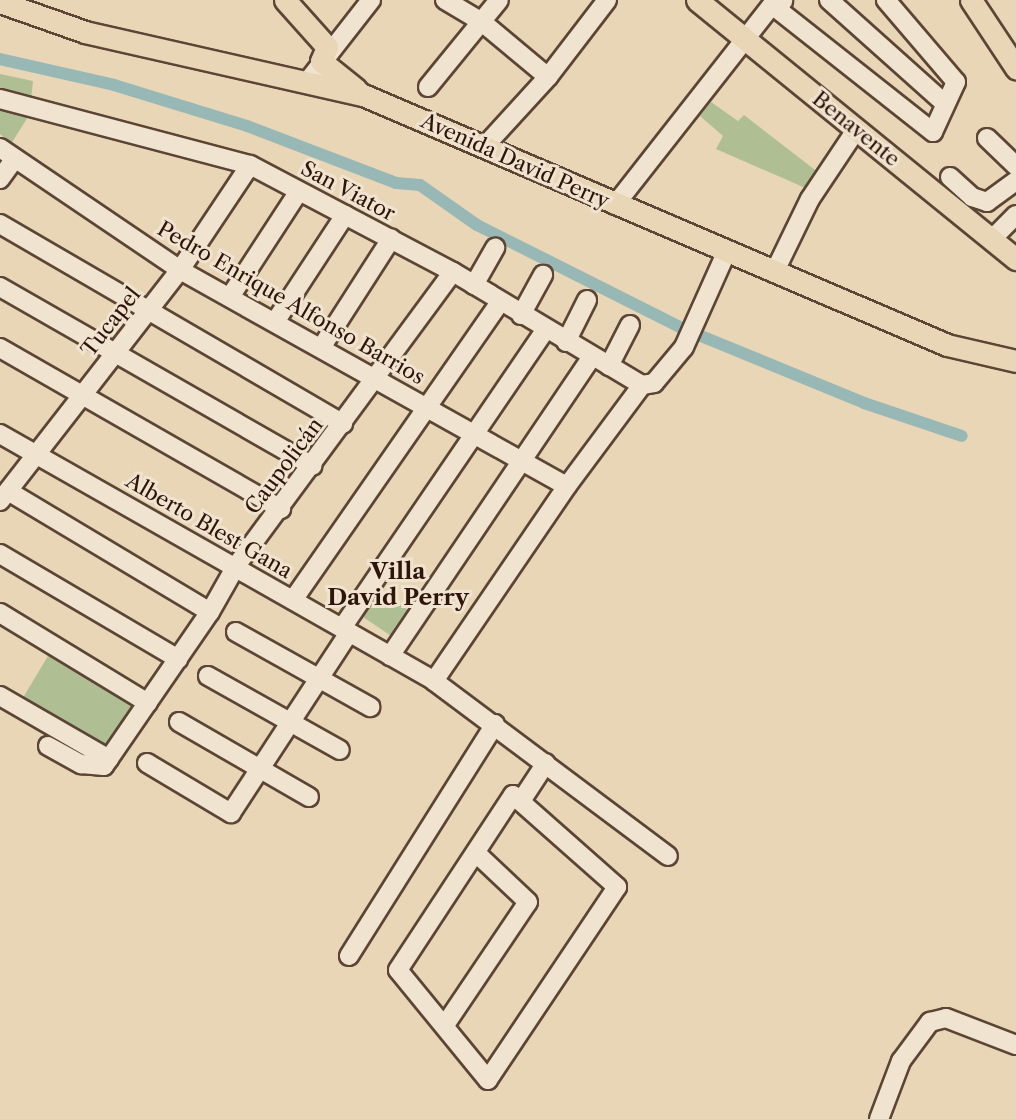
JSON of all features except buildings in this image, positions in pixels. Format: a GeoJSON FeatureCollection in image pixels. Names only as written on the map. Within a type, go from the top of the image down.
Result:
{"type":"FeatureCollection","features":[{"type":"Feature","properties":{"kind":"main road"},"geometry":{"type":"LineString","coordinates":[[285,0],[327,47],[321,61],[363,95]]}},
{"type":"Feature","properties":{"kind":"main road","name":"Benavente"},"geometry":{"type":"LineString","coordinates":[[697,0],[856,130],[966,204],[992,239],[1016,259]]}},
{"type":"Feature","properties":{"kind":"main road"},"geometry":{"type":"LineString","coordinates":[[971,0],[1016,68]]}},
{"type":"Feature","properties":{"kind":"main road","name":"Avenida David Perry"},"geometry":{"type":"LineString","coordinates":[[0,2],[85,32],[363,95],[726,253],[947,345],[1016,361]]}},
{"type":"Feature","properties":{"kind":"street"},"geometry":{"type":"LineString","coordinates":[[307,82],[371,0]]}},
{"type":"Feature","properties":{"kind":"street"},"geometry":{"type":"LineString","coordinates":[[445,0],[482,22],[548,77]]}},
{"type":"Feature","properties":{"kind":"street"},"geometry":{"type":"LineString","coordinates":[[428,87],[499,0]]}},
{"type":"Feature","properties":{"kind":"street"},"geometry":{"type":"LineString","coordinates":[[484,146],[548,77],[607,0]]}},
{"type":"Feature","properties":{"kind":"street"},"geometry":{"type":"LineString","coordinates":[[829,0],[944,103]]}},
{"type":"Feature","properties":{"kind":"street"},"geometry":{"type":"LineString","coordinates":[[615,205],[745,38],[779,2],[933,132],[944,103],[956,82],[886,0]]}},
{"type":"Feature","properties":{"kind":"street","name":"San Viator"},"geometry":{"type":"LineString","coordinates":[[0,99],[250,165],[453,272],[545,330],[646,385]]}},
{"type":"Feature","properties":{"kind":"street"},"geometry":{"type":"LineString","coordinates":[[774,273],[810,199],[856,130]]}},
{"type":"Feature","properties":{"kind":"street"},"geometry":{"type":"LineString","coordinates":[[987,138],[1016,166]]}},
{"type":"Feature","properties":{"kind":"street","name":"Pedro Enrique Alfonso Barrios"},"geometry":{"type":"LineString","coordinates":[[0,148],[180,270],[567,486]]}},
{"type":"Feature","properties":{"kind":"street"},"geometry":{"type":"LineString","coordinates":[[0,178],[15,160]]}},
{"type":"Feature","properties":{"kind":"street","name":"Tucapel"},"geometry":{"type":"LineString","coordinates":[[4,496],[33,454],[83,395],[180,270],[250,165]]}},
{"type":"Feature","properties":{"kind":"street"},"geometry":{"type":"LineString","coordinates":[[950,177],[966,204],[987,202],[1016,181]]}},
{"type":"Feature","properties":{"kind":"street"},"geometry":{"type":"LineString","coordinates":[[230,297],[299,191]]}},
{"type":"Feature","properties":{"kind":"street"},"geometry":{"type":"LineString","coordinates":[[275,322],[345,215]]}},
{"type":"Feature","properties":{"kind":"street"},"geometry":{"type":"LineString","coordinates":[[992,239],[1016,215]]}},
{"type":"Feature","properties":{"kind":"street"},"geometry":{"type":"LineString","coordinates":[[0,224],[343,424]]}},
{"type":"Feature","properties":{"kind":"street"},"geometry":{"type":"LineString","coordinates":[[321,348],[391,239]]}},
{"type":"Feature","properties":{"kind":"street"},"geometry":{"type":"LineString","coordinates":[[474,285],[495,248]]}},
{"type":"Feature","properties":{"kind":"street"},"geometry":{"type":"LineString","coordinates":[[434,681],[567,486],[646,385],[684,347],[726,253]]}},
{"type":"Feature","properties":{"kind":"street","name":"Caupolicán"},"geometry":{"type":"LineString","coordinates":[[109,759],[210,612],[236,566],[281,509],[453,272]]}},
{"type":"Feature","properties":{"kind":"street"},"geometry":{"type":"LineString","coordinates":[[521,315],[543,275]]}},
{"type":"Feature","properties":{"kind":"street"},"geometry":{"type":"LineString","coordinates":[[0,287],[312,466]]}},
{"type":"Feature","properties":{"kind":"street"},"geometry":{"type":"LineString","coordinates":[[566,342],[587,300]]}},
{"type":"Feature","properties":{"kind":"street"},"geometry":{"type":"LineString","coordinates":[[293,600],[429,408],[500,302]]}},
{"type":"Feature","properties":{"kind":"street"},"geometry":{"type":"LineString","coordinates":[[609,366],[630,324]]}},
{"type":"Feature","properties":{"kind":"street"},"geometry":{"type":"LineString","coordinates":[[147,763],[231,813],[319,678],[346,631],[545,330]]}},
{"type":"Feature","properties":{"kind":"street"},"geometry":{"type":"LineString","coordinates":[[0,348],[281,509]]}},
{"type":"Feature","properties":{"kind":"street"},"geometry":{"type":"LineString","coordinates":[[390,656],[592,357]]}},
{"type":"Feature","properties":{"kind":"street","name":"Alberto Blest Gana"},"geometry":{"type":"LineString","coordinates":[[0,434],[434,681],[495,724],[667,856]]}},
{"type":"Feature","properties":{"kind":"street"},"geometry":{"type":"LineString","coordinates":[[4,496],[210,612]]}},
{"type":"Feature","properties":{"kind":"street"},"geometry":{"type":"LineString","coordinates":[[0,554],[178,659]]}},
{"type":"Feature","properties":{"kind":"street"},"geometry":{"type":"LineString","coordinates":[[0,613],[148,703]]}},
{"type":"Feature","properties":{"kind":"street"},"geometry":{"type":"LineString","coordinates":[[236,632],[370,707]]}},
{"type":"Feature","properties":{"kind":"street"},"geometry":{"type":"LineString","coordinates":[[208,676],[340,750]]}},
{"type":"Feature","properties":{"kind":"street"},"geometry":{"type":"LineString","coordinates":[[0,696],[109,759],[104,766],[87,766],[48,746]]}},
{"type":"Feature","properties":{"kind":"street"},"geometry":{"type":"LineString","coordinates":[[179,722],[309,797]]}},
{"type":"Feature","properties":{"kind":"street"},"geometry":{"type":"LineString","coordinates":[[349,956],[495,724]]}},
{"type":"Feature","properties":{"kind":"street"},"geometry":{"type":"LineString","coordinates":[[521,801],[546,764]]}},
{"type":"Feature","properties":{"kind":"street"},"geometry":{"type":"LineString","coordinates":[[513,795],[521,801],[617,887],[488,1080],[398,970],[513,795]]}},
{"type":"Feature","properties":{"kind":"street"},"geometry":{"type":"LineString","coordinates":[[445,1025],[528,902],[476,853]]}},
{"type":"Feature","properties":{"kind":"street"},"geometry":{"type":"LineString","coordinates":[[879,1119],[901,1061],[919,1032],[946,1018],[1016,1045]]}},
{"type":"Feature","properties":{"kind":"green space"},"geometry":{"type":"Polygon","coordinates":[[[0,74],[33,81],[31,100],[0,93],[0,74]]]}},
{"type":"Feature","properties":{"kind":"green space"},"geometry":{"type":"Polygon","coordinates":[[[711,102],[738,121],[744,115],[819,173],[810,190],[716,149],[723,136],[700,116],[711,102]]]}},
{"type":"Feature","properties":{"kind":"green space"},"geometry":{"type":"Polygon","coordinates":[[[0,105],[31,112],[11,144],[0,134],[0,105]]]}},
{"type":"Feature","properties":{"kind":"green space"},"geometry":{"type":"Polygon","coordinates":[[[377,589],[414,614],[397,640],[360,615],[377,589]]]}},
{"type":"Feature","properties":{"kind":"green space"},"geometry":{"type":"Polygon","coordinates":[[[51,651],[137,703],[108,751],[22,699],[51,651]]]}},
{"type":"Feature","properties":{"kind":"waterway"},"geometry":{"type":"LineString","coordinates":[[0,59],[114,85],[247,126],[396,183],[420,185],[477,225],[686,330]]}},
{"type":"Feature","properties":{"kind":"waterway"},"geometry":{"type":"LineString","coordinates":[[701,336],[864,403],[962,436]]}},
{"type":"Feature","properties":{"kind":"district","name":"Villa David Perry"},"geometry":{"type":"Point","coordinates":[398,584]}}]}
